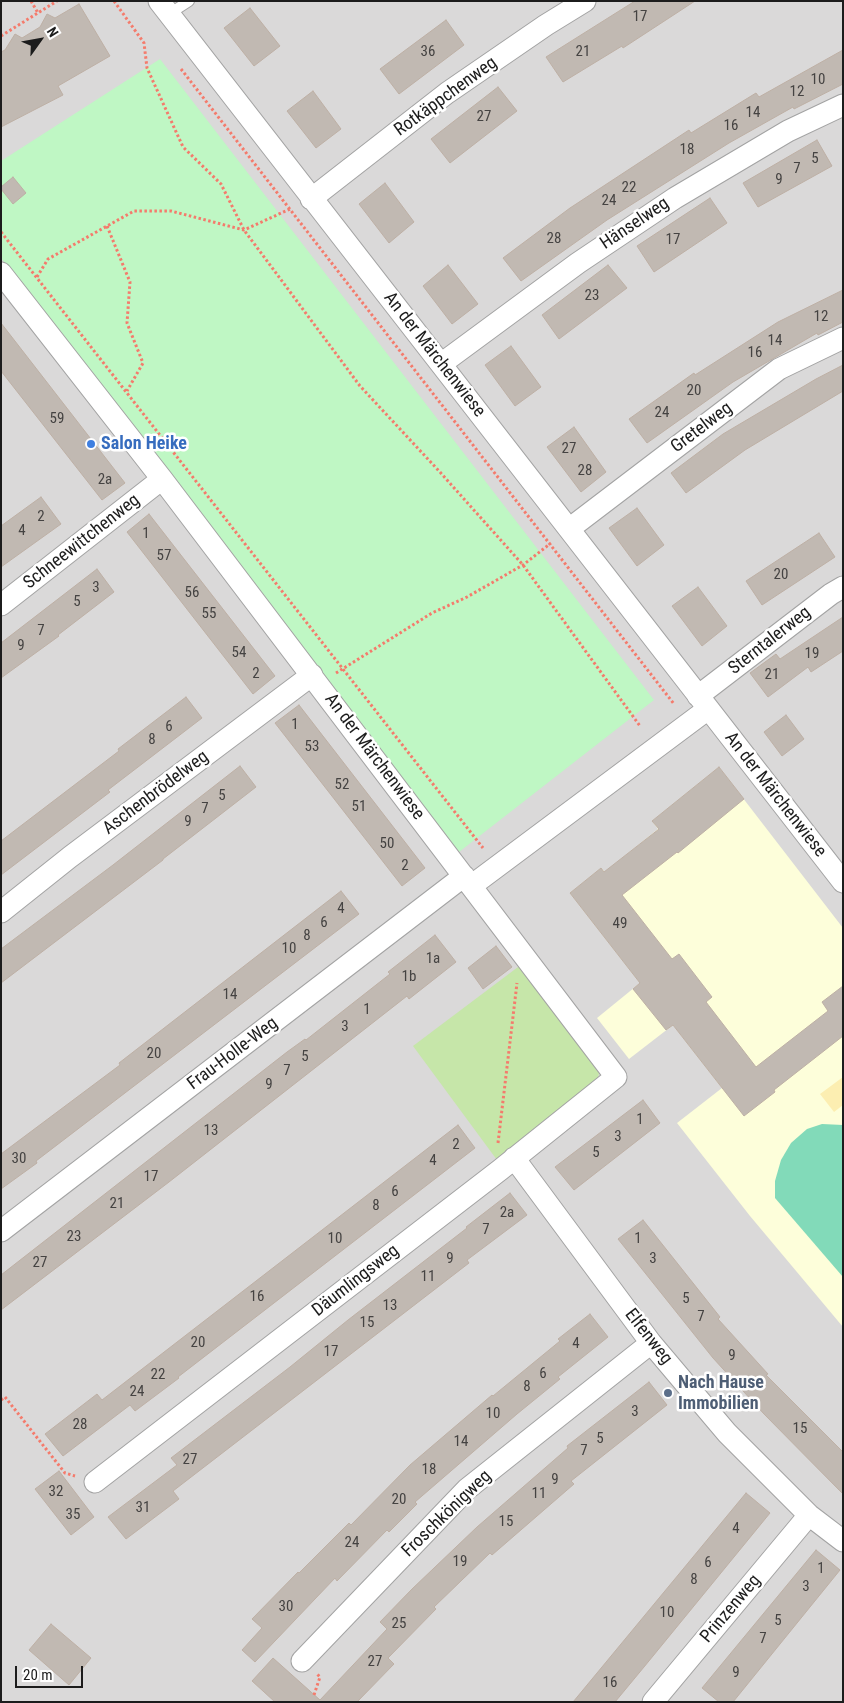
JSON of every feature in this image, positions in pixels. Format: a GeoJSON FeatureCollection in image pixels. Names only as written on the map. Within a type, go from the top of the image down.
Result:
{"type":"FeatureCollection","features":[{"type":"Feature","properties":{"kind":"street","name":"Rotkäppchenweg"},"geometry":{"type":"LineString","coordinates":[[311,199],[447,93],[546,25],[585,1]]}},
{"type":"Feature","properties":{"kind":"street","name":"An der Märchenwiese"},"geometry":{"type":"LineString","coordinates":[[164,7],[311,199],[843,882]]}},
{"type":"Feature","properties":{"kind":"street","name":"Hänselweg"},"geometry":{"type":"LineString","coordinates":[[441,364],[578,263],[675,198],[788,131],[843,105]]}},
{"type":"Feature","properties":{"kind":"street","name":"An der Märchenwiese"},"geometry":{"type":"LineString","coordinates":[[8,287],[162,479],[616,1076]]}},
{"type":"Feature","properties":{"kind":"street","name":"Gretelweg"},"geometry":{"type":"LineString","coordinates":[[569,529],[779,369],[843,338]]}},
{"type":"Feature","properties":{"kind":"street","name":"Schneewittchenweg"},"geometry":{"type":"LineString","coordinates":[[1,605],[162,479]]}},
{"type":"Feature","properties":{"kind":"street","name":"Sterntalerweg"},"geometry":{"type":"LineString","coordinates":[[703,702],[831,594],[843,588]]}},
{"type":"Feature","properties":{"kind":"street","name":"Aschenbrödelweg"},"geometry":{"type":"LineString","coordinates":[[1,912],[70,857],[316,681]]}},
{"type":"Feature","properties":{"kind":"street"},"geometry":{"type":"LineString","coordinates":[[468,881],[703,702]]}},
{"type":"Feature","properties":{"kind":"street","name":"Frau-Holle-Weg"},"geometry":{"type":"LineString","coordinates":[[1,1231],[468,881]]}},
{"type":"Feature","properties":{"kind":"street","name":"Däumlingsweg"},"geometry":{"type":"LineString","coordinates":[[94,1482],[512,1160],[616,1076]]}},
{"type":"Feature","properties":{"kind":"street","name":"Elfenweg"},"geometry":{"type":"LineString","coordinates":[[512,1160],[651,1343],[727,1433],[809,1515],[843,1541]]}},
{"type":"Feature","properties":{"kind":"street","name":"Froschkönigweg"},"geometry":{"type":"LineString","coordinates":[[302,1660],[468,1489],[651,1343]]}},
{"type":"Feature","properties":{"kind":"street","name":"Prinzenweg"},"geometry":{"type":"LineString","coordinates":[[653,1702],[809,1515]]}},
{"type":"Feature","properties":{"kind":"lane"},"geometry":{"type":"LineString","coordinates":[[164,7],[189,1]]}},
{"type":"Feature","properties":{"kind":"path"},"geometry":{"type":"LineString","coordinates":[[31,1],[38,13]]}},
{"type":"Feature","properties":{"kind":"path"},"geometry":{"type":"LineString","coordinates":[[1,36],[58,1]]}},
{"type":"Feature","properties":{"kind":"path"},"geometry":{"type":"LineString","coordinates":[[114,1],[144,43],[147,68],[183,147],[221,184],[244,230],[360,386],[523,565],[640,726]]}},
{"type":"Feature","properties":{"kind":"path"},"geometry":{"type":"LineString","coordinates":[[180,66],[674,704]]}},
{"type":"Feature","properties":{"kind":"path"},"geometry":{"type":"LineString","coordinates":[[8,287],[38,277],[48,259],[134,211],[172,211],[244,230],[311,199]]}},
{"type":"Feature","properties":{"kind":"path"},"geometry":{"type":"LineString","coordinates":[[107,226],[130,282],[127,323],[143,363],[127,391]]}},
{"type":"Feature","properties":{"kind":"path"},"geometry":{"type":"LineString","coordinates":[[1,232],[483,848]]}},
{"type":"Feature","properties":{"kind":"path"},"geometry":{"type":"LineString","coordinates":[[316,681],[343,669],[432,613],[467,597],[523,565],[569,529]]}},
{"type":"Feature","properties":{"kind":"path"},"geometry":{"type":"LineString","coordinates":[[512,1160],[498,1148],[508,1047],[521,952]]}},
{"type":"Feature","properties":{"kind":"path"},"geometry":{"type":"LineString","coordinates":[[1,1400],[5,1397],[65,1473],[94,1482]]}},
{"type":"Feature","properties":{"kind":"shaded area"},"geometry":{"type":"Polygon","coordinates":[[[1,1],[843,1],[843,1702],[1,1702],[1,1]]]}},
{"type":"Feature","properties":{"kind":"shaded area"},"geometry":{"type":"Polygon","coordinates":[[[719,767],[843,928],[843,1327],[750,1216],[677,1123],[722,1088],[673,1025],[629,1059],[597,1018],[640,983],[570,893],[601,868],[605,872],[658,829],[652,821],[719,767]]]}},
{"type":"Feature","properties":{"kind":"green space"},"geometry":{"type":"Polygon","coordinates":[[[160,59],[654,700],[459,852],[1,258],[1,161],[160,59]]]}},
{"type":"Feature","properties":{"kind":"green space"},"geometry":{"type":"Polygon","coordinates":[[[522,964],[600,1068],[598,1078],[497,1160],[413,1046],[522,964]]]}},
{"type":"Feature","properties":{"kind":"green space"},"geometry":{"type":"Polygon","coordinates":[[[822,1124],[843,1125],[843,1277],[775,1198],[775,1181],[781,1160],[791,1143],[807,1129],[822,1124]]]}},
{"type":"Feature","properties":{"kind":"sand"},"geometry":{"type":"Polygon","coordinates":[[[843,1077],[843,1105],[834,1112],[820,1094],[843,1077]]]}},
{"type":"Feature","properties":{"kind":"building"},"geometry":{"type":"Polygon","coordinates":[[[635,1],[695,1],[623,48],[622,46],[563,82],[546,57],[635,1]]]}},
{"type":"Feature","properties":{"kind":"building"},"geometry":{"type":"Polygon","coordinates":[[[79,4],[110,56],[58,86],[63,95],[1,127],[1,52],[5,50],[15,34],[22,38],[40,27],[47,14],[55,18],[79,4]]]}},
{"type":"Feature","properties":{"kind":"building"},"geometry":{"type":"Polygon","coordinates":[[[250,8],[280,46],[254,66],[224,28],[250,8]]]}},
{"type":"Feature","properties":{"kind":"building"},"geometry":{"type":"Polygon","coordinates":[[[446,20],[464,45],[399,94],[380,69],[446,20]]]}},
{"type":"Feature","properties":{"kind":"building"},"geometry":{"type":"Polygon","coordinates":[[[843,50],[843,84],[794,109],[793,107],[729,143],[607,220],[521,281],[503,258],[570,208],[689,130],[691,133],[756,93],[759,97],[843,50]]]}},
{"type":"Feature","properties":{"kind":"building"},"geometry":{"type":"Polygon","coordinates":[[[498,87],[517,111],[450,163],[431,139],[498,87]]]}},
{"type":"Feature","properties":{"kind":"building"},"geometry":{"type":"Polygon","coordinates":[[[313,91],[341,129],[316,148],[287,111],[313,91]]]}},
{"type":"Feature","properties":{"kind":"building"},"geometry":{"type":"Polygon","coordinates":[[[817,140],[832,166],[758,207],[743,183],[817,140]]]}},
{"type":"Feature","properties":{"kind":"building"},"geometry":{"type":"Polygon","coordinates":[[[13,177],[26,193],[13,204],[1,187],[13,177]]]}},
{"type":"Feature","properties":{"kind":"building"},"geometry":{"type":"Polygon","coordinates":[[[385,183],[414,222],[389,243],[359,204],[385,183]]]}},
{"type":"Feature","properties":{"kind":"building"},"geometry":{"type":"Polygon","coordinates":[[[710,198],[727,223],[654,272],[637,246],[710,198]]]}},
{"type":"Feature","properties":{"kind":"building"},"geometry":{"type":"Polygon","coordinates":[[[448,265],[478,304],[452,324],[423,286],[448,265]]]}},
{"type":"Feature","properties":{"kind":"building"},"geometry":{"type":"Polygon","coordinates":[[[608,265],[627,288],[559,339],[542,315],[608,265]]]}},
{"type":"Feature","properties":{"kind":"building"},"geometry":{"type":"Polygon","coordinates":[[[843,290],[843,322],[818,335],[817,333],[733,382],[647,443],[629,419],[694,373],[695,375],[778,322],[843,290]]]}},
{"type":"Feature","properties":{"kind":"building"},"geometry":{"type":"Polygon","coordinates":[[[1,323],[125,483],[102,500],[1,371],[1,323]]]}},
{"type":"Feature","properties":{"kind":"building"},"geometry":{"type":"Polygon","coordinates":[[[511,346],[541,387],[515,406],[485,365],[511,346]]]}},
{"type":"Feature","properties":{"kind":"building"},"geometry":{"type":"Polygon","coordinates":[[[843,365],[843,391],[745,450],[686,493],[671,473],[723,434],[843,365]]]}},
{"type":"Feature","properties":{"kind":"building"},"geometry":{"type":"Polygon","coordinates":[[[574,427],[606,472],[581,492],[547,447],[574,427]]]}},
{"type":"Feature","properties":{"kind":"building"},"geometry":{"type":"Polygon","coordinates":[[[41,497],[61,524],[1,567],[1,526],[41,497]]]}},
{"type":"Feature","properties":{"kind":"building"},"geometry":{"type":"Polygon","coordinates":[[[637,508],[664,545],[637,566],[609,528],[637,508]]]}},
{"type":"Feature","properties":{"kind":"building"},"geometry":{"type":"Polygon","coordinates":[[[149,514],[275,676],[253,694],[127,532],[149,514]]]}},
{"type":"Feature","properties":{"kind":"building"},"geometry":{"type":"Polygon","coordinates":[[[819,533],[835,557],[762,605],[746,581],[819,533]]]}},
{"type":"Feature","properties":{"kind":"building"},"geometry":{"type":"Polygon","coordinates":[[[97,569],[114,592],[59,636],[1,678],[1,643],[97,569]]]}},
{"type":"Feature","properties":{"kind":"building"},"geometry":{"type":"Polygon","coordinates":[[[698,587],[727,626],[702,646],[672,606],[698,587]]]}},
{"type":"Feature","properties":{"kind":"building"},"geometry":{"type":"Polygon","coordinates":[[[843,617],[843,651],[811,672],[808,667],[768,697],[750,673],[776,654],[780,659],[843,617]]]}},
{"type":"Feature","properties":{"kind":"building"},"geometry":{"type":"Polygon","coordinates":[[[186,697],[202,718],[108,790],[110,792],[1,875],[1,841],[186,697]]]}},
{"type":"Feature","properties":{"kind":"building"},"geometry":{"type":"Polygon","coordinates":[[[299,705],[425,868],[402,886],[275,723],[299,705]]]}},
{"type":"Feature","properties":{"kind":"building"},"geometry":{"type":"Polygon","coordinates":[[[786,715],[804,739],[782,756],[764,732],[786,715]]]}},
{"type":"Feature","properties":{"kind":"building"},"geometry":{"type":"Polygon","coordinates":[[[240,766],[256,787],[1,983],[1,949],[240,766]]]}},
{"type":"Feature","properties":{"kind":"building"},"geometry":{"type":"Polygon","coordinates":[[[719,767],[744,799],[678,853],[622,895],[672,959],[679,954],[712,997],[706,1002],[756,1067],[828,1011],[822,1002],[843,986],[843,1036],[744,1116],[673,1025],[666,1030],[633,989],[640,983],[570,893],[601,868],[604,872],[659,829],[652,821],[719,767]]]}},
{"type":"Feature","properties":{"kind":"building"},"geometry":{"type":"Polygon","coordinates":[[[341,891],[359,914],[1,1189],[1,1154],[120,1065],[119,1063],[341,891]]]}},
{"type":"Feature","properties":{"kind":"building"},"geometry":{"type":"Polygon","coordinates":[[[435,935],[456,962],[409,999],[407,996],[169,1182],[1,1310],[1,1275],[287,1052],[306,1040],[390,974],[388,972],[435,935]]]}},
{"type":"Feature","properties":{"kind":"building"},"geometry":{"type":"Polygon","coordinates":[[[496,946],[512,967],[483,989],[468,968],[496,946]]]}},
{"type":"Feature","properties":{"kind":"building"},"geometry":{"type":"Polygon","coordinates":[[[643,1100],[660,1123],[574,1190],[555,1167],[643,1100]]]}},
{"type":"Feature","properties":{"kind":"building"},"geometry":{"type":"Polygon","coordinates":[[[458,1125],[475,1148],[135,1411],[130,1405],[63,1456],[45,1434],[97,1394],[102,1400],[458,1125]]]}},
{"type":"Feature","properties":{"kind":"building"},"geometry":{"type":"Polygon","coordinates":[[[510,1193],[527,1215],[467,1260],[469,1263],[173,1491],[179,1499],[126,1539],[108,1517],[177,1465],[171,1458],[290,1367],[510,1193]]]}},
{"type":"Feature","properties":{"kind":"building"},"geometry":{"type":"Polygon","coordinates":[[[643,1220],[720,1317],[718,1319],[768,1374],[766,1375],[843,1452],[843,1494],[764,1414],[713,1358],[618,1239],[643,1220]]]}},
{"type":"Feature","properties":{"kind":"building"},"geometry":{"type":"Polygon","coordinates":[[[590,1314],[608,1337],[558,1377],[560,1379],[415,1502],[417,1504],[389,1532],[387,1530],[337,1581],[335,1578],[255,1662],[242,1650],[262,1628],[252,1619],[298,1572],[349,1523],[351,1525],[410,1465],[590,1314]]]}},
{"type":"Feature","properties":{"kind":"building"},"geometry":{"type":"Polygon","coordinates":[[[649,1382],[667,1405],[571,1481],[574,1484],[492,1555],[490,1553],[434,1607],[436,1609],[388,1658],[394,1664],[357,1702],[275,1702],[252,1681],[273,1658],[320,1700],[387,1629],[380,1622],[412,1589],[477,1527],[568,1448],[567,1446],[649,1382]]]}},
{"type":"Feature","properties":{"kind":"building"},"geometry":{"type":"Polygon","coordinates":[[[59,1471],[94,1517],[71,1535],[35,1489],[59,1471]]]}},
{"type":"Feature","properties":{"kind":"building"},"geometry":{"type":"Polygon","coordinates":[[[746,1493],[770,1513],[644,1667],[615,1702],[573,1702],[746,1493]]]}},
{"type":"Feature","properties":{"kind":"building"},"geometry":{"type":"Polygon","coordinates":[[[816,1550],[840,1570],[733,1702],[719,1702],[702,1688],[816,1550]]]}},
{"type":"Feature","properties":{"kind":"building"},"geometry":{"type":"Polygon","coordinates":[[[51,1624],[91,1658],[69,1685],[29,1650],[51,1624]]]}},
{"type":"Feature","properties":{"kind":"place","name":"Salon Heike"},"geometry":{"type":"Point","coordinates":[91,444]}},
{"type":"Feature","properties":{"kind":"place","name":"Nach Hause Immobilien"},"geometry":{"type":"Point","coordinates":[668,1393]}}]}
